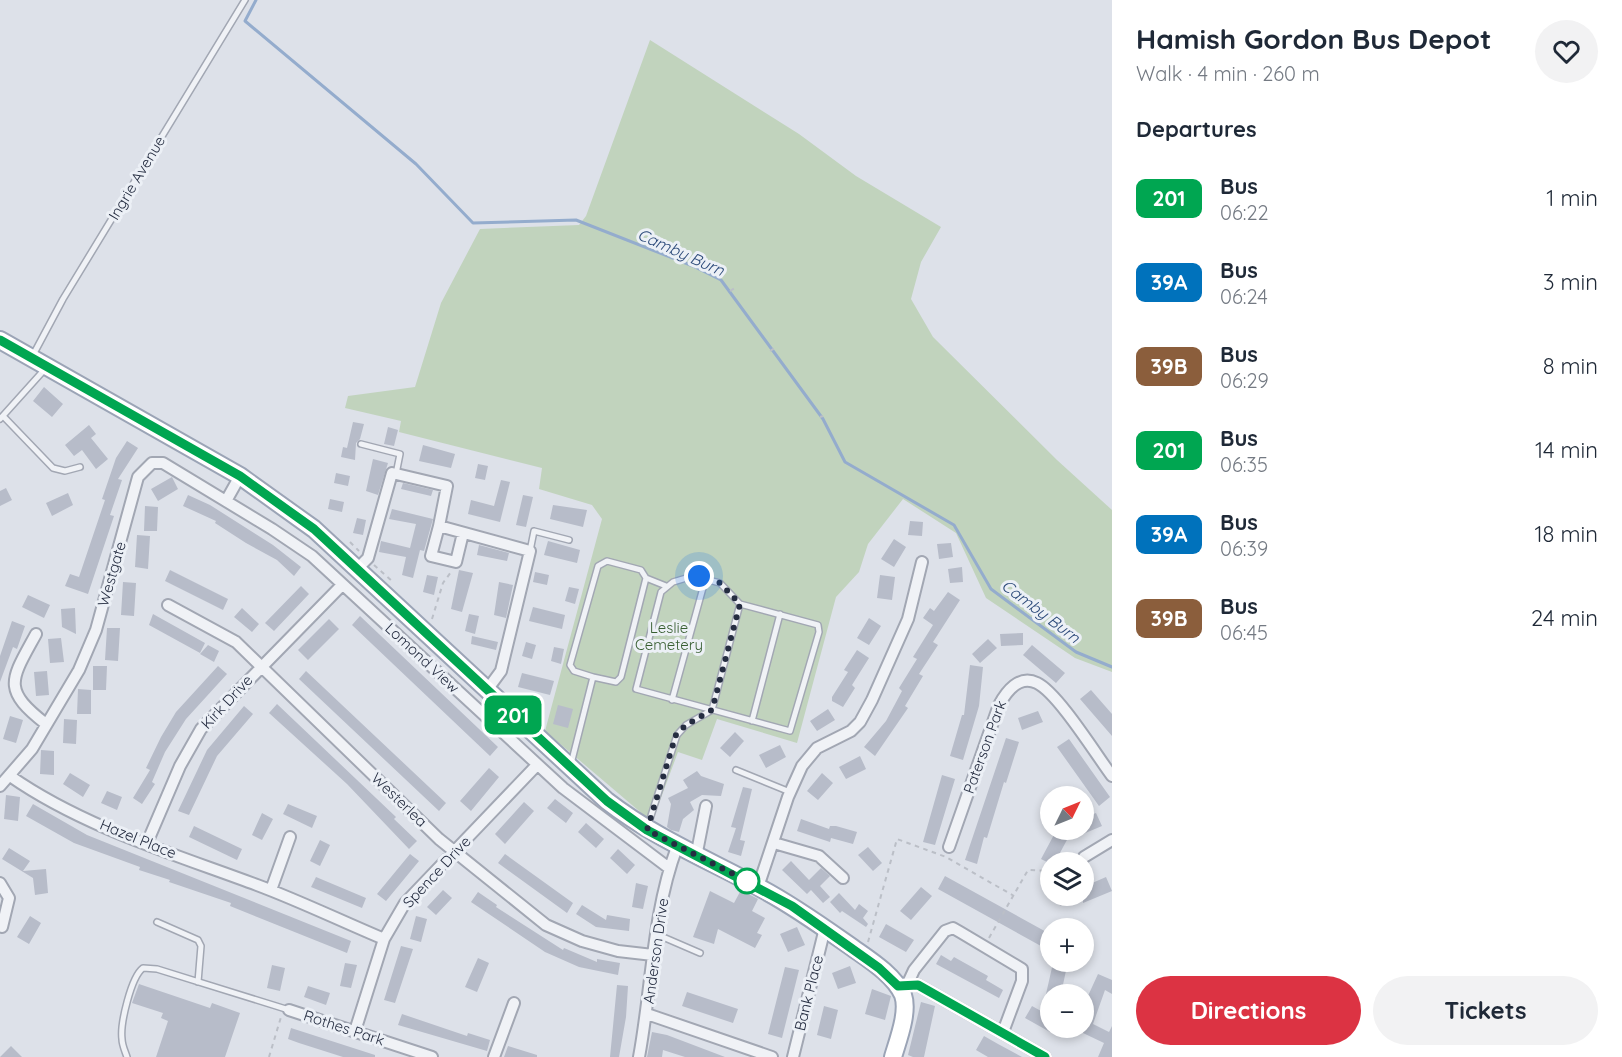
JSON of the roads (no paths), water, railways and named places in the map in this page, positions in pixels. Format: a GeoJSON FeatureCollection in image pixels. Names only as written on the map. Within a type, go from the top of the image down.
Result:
{"type":"FeatureCollection","features":[{"type":"Feature","properties":{"kind":"main road"},"geometry":{"type":"LineString","coordinates":[[0,340],[240,476],[314,529],[607,801],[647,830],[758,887],[825,928],[903,984],[903,1016],[893,1057]]}},
{"type":"Feature","properties":{"kind":"street","name":"Westgate"},"geometry":{"type":"LineString","coordinates":[[0,786],[32,749],[79,670],[96,630],[138,477],[152,463],[163,462],[192,479]]}},
{"type":"Feature","properties":{"kind":"street"},"geometry":{"type":"LineString","coordinates":[[358,568],[368,558],[392,473],[447,486],[431,556],[456,562],[463,533]]}},
{"type":"Feature","properties":{"kind":"street"},"geometry":{"type":"LineString","coordinates":[[226,501],[240,476]]}},
{"type":"Feature","properties":{"kind":"street","name":"Lomond View"},"geometry":{"type":"LineString","coordinates":[[192,479],[312,556],[537,765],[597,816],[669,868]]}},
{"type":"Feature","properties":{"kind":"street"},"geometry":{"type":"LineString","coordinates":[[439,526],[530,551],[501,671],[487,690]]}},
{"type":"Feature","properties":{"kind":"street"},"geometry":{"type":"LineString","coordinates":[[758,887],[790,792],[802,766],[817,748],[850,731],[860,722],[908,619],[922,562]]}},
{"type":"Feature","properties":{"kind":"street","name":"Kirk Drive"},"geometry":{"type":"LineString","coordinates":[[147,843],[180,766],[201,729],[342,585]]}},
{"type":"Feature","properties":{"kind":"street","name":"Westerlea"},"geometry":{"type":"LineString","coordinates":[[168,605],[236,642],[455,852],[546,925],[582,941],[618,951],[653,955]]}},
{"type":"Feature","properties":{"kind":"street"},"geometry":{"type":"LineString","coordinates":[[36,634],[15,676],[14,692],[23,706],[46,724]]}},
{"type":"Feature","properties":{"kind":"street","name":"Paterson Park"},"geometry":{"type":"LineString","coordinates":[[950,847],[999,705],[1008,688],[1023,681],[1037,682],[1050,694],[1072,719],[1112,777]]}},
{"type":"Feature","properties":{"kind":"street","name":"Spence Drive"},"geometry":{"type":"LineString","coordinates":[[355,1031],[384,939],[405,903],[537,765]]}},
{"type":"Feature","properties":{"kind":"street","name":"Hazel Place"},"geometry":{"type":"LineString","coordinates":[[10,776],[33,793],[72,812],[271,890],[384,939]]}},
{"type":"Feature","properties":{"kind":"street"},"geometry":{"type":"LineString","coordinates":[[696,857],[706,806]]}},
{"type":"Feature","properties":{"kind":"street"},"geometry":{"type":"LineString","coordinates":[[271,890],[290,837]]}},
{"type":"Feature","properties":{"kind":"street"},"geometry":{"type":"LineString","coordinates":[[1092,852],[1112,840]]}},
{"type":"Feature","properties":{"kind":"street"},"geometry":{"type":"LineString","coordinates":[[774,843],[819,856],[843,878]]}},
{"type":"Feature","properties":{"kind":"street","name":"Anderson Drive"},"geometry":{"type":"LineString","coordinates":[[639,1057],[647,1014],[656,934],[669,868],[677,847]]}},
{"type":"Feature","properties":{"kind":"street"},"geometry":{"type":"LineString","coordinates":[[0,883],[9,898],[2,927]]}},
{"type":"Feature","properties":{"kind":"street","name":"Bank Place"},"geometry":{"type":"LineString","coordinates":[[793,1057],[825,928]]}},
{"type":"Feature","properties":{"kind":"street"},"geometry":{"type":"LineString","coordinates":[[903,984],[945,931],[953,928],[1022,969],[1022,981],[1003,1032]]}},
{"type":"Feature","properties":{"kind":"street"},"geometry":{"type":"LineString","coordinates":[[903,984],[918,985],[1045,1057]]}},
{"type":"Feature","properties":{"kind":"street"},"geometry":{"type":"LineString","coordinates":[[494,1057],[514,1003]]}},
{"type":"Feature","properties":{"kind":"street","name":"Rothes Park"},"geometry":{"type":"LineString","coordinates":[[286,1010],[432,1057]]}},
{"type":"Feature","properties":{"kind":"street"},"geometry":{"type":"LineString","coordinates":[[647,1014],[772,1057]]}},
{"type":"Feature","properties":{"kind":"lane","name":"Ingrie Avenue"},"geometry":{"type":"LineString","coordinates":[[32,357],[63,299],[245,0]]}},
{"type":"Feature","properties":{"kind":"lane"},"geometry":{"type":"LineString","coordinates":[[48,366],[2,418],[53,468],[65,471],[80,466]]}},
{"type":"Feature","properties":{"kind":"lane"},"geometry":{"type":"LineString","coordinates":[[362,444],[400,454],[396,474]]}},
{"type":"Feature","properties":{"kind":"lane"},"geometry":{"type":"LineString","coordinates":[[530,551],[534,531],[569,540]]}},
{"type":"Feature","properties":{"kind":"lane"},"geometry":{"type":"LineString","coordinates":[[646,578],[620,680],[613,682],[574,671],[570,666],[598,567],[607,561],[641,570],[646,578],[666,586]]}},
{"type":"Feature","properties":{"kind":"lane"},"geometry":{"type":"LineString","coordinates":[[687,577],[706,577],[720,583],[740,604],[816,624],[819,632],[792,729],[787,730],[672,700],[639,691],[635,687],[658,598],[666,586],[687,577]]}},
{"type":"Feature","properties":{"kind":"lane"},"geometry":{"type":"LineString","coordinates":[[672,700],[706,577]]}},
{"type":"Feature","properties":{"kind":"lane"},"geometry":{"type":"LineString","coordinates":[[647,830],[676,735],[686,725],[712,710],[740,604]]}},
{"type":"Feature","properties":{"kind":"lane"},"geometry":{"type":"LineString","coordinates":[[752,721],[780,614]]}},
{"type":"Feature","properties":{"kind":"lane"},"geometry":{"type":"LineString","coordinates":[[570,769],[593,677]]}},
{"type":"Feature","properties":{"kind":"lane"},"geometry":{"type":"LineString","coordinates":[[736,770],[790,792]]}},
{"type":"Feature","properties":{"kind":"lane"},"geometry":{"type":"LineString","coordinates":[[157,922],[198,939],[201,946],[198,982]]}},
{"type":"Feature","properties":{"kind":"lane"},"geometry":{"type":"LineString","coordinates":[[656,934],[700,953]]}},
{"type":"Feature","properties":{"kind":"lane"},"geometry":{"type":"LineString","coordinates":[[127,1057],[122,1038],[122,1027],[138,972],[149,968],[286,1010]]}},
{"type":"Feature","properties":{"kind":"waterway","name":"Camby Burn"},"geometry":{"type":"LineString","coordinates":[[256,0],[245,21],[416,164],[473,223],[576,220],[693,266],[721,280],[823,419],[845,462],[954,525],[991,589],[1076,652],[1112,667]]}},
{"type":"Feature","properties":{"kind":"park label","name":"Leslie Cemetery"},"geometry":{"type":"Point","coordinates":[669,636]}}]}
